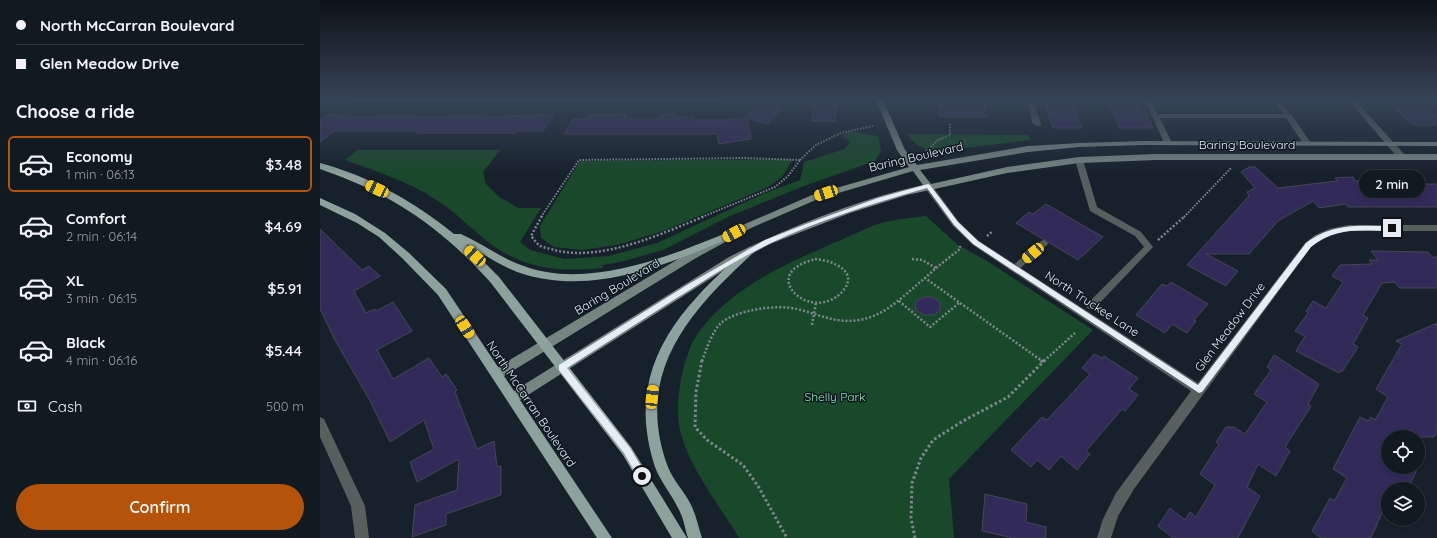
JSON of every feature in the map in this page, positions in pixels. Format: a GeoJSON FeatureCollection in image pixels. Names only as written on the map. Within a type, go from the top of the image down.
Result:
{"type":"FeatureCollection","features":[{"type":"Feature","properties":{"kind":"main road","name":"North Truckee Lane"},"geometry":{"type":"LineString","coordinates":[[890,125],[901,150],[928,186]]}},
{"type":"Feature","properties":{"kind":"main road","name":"Baring Boulevard"},"geometry":{"type":"LineString","coordinates":[[497,374],[693,255],[734,233],[782,210],[816,197],[915,168],[979,156],[1046,147],[1112,143],[1437,144]]}},
{"type":"Feature","properties":{"kind":"main road","name":"Baring Boulevard"},"geometry":{"type":"LineString","coordinates":[[514,398],[690,286],[767,242],[847,211],[905,192],[1007,170],[1079,160],[1156,157],[1437,157]]}},
{"type":"Feature","properties":{"kind":"main road"},"geometry":{"type":"LineString","coordinates":[[320,166],[357,179],[417,210],[447,231],[475,256],[627,451],[680,538]]}},
{"type":"Feature","properties":{"kind":"main road","name":"North McCarran Boulevard"},"geometry":{"type":"LineString","coordinates":[[320,200],[382,235],[411,260],[442,292],[514,398],[536,436],[605,538]]}},
{"type":"Feature","properties":{"kind":"main road"},"geometry":{"type":"LineString","coordinates":[[447,231],[519,268],[545,274],[573,276],[612,273],[654,264],[734,233]]}},
{"type":"Feature","properties":{"kind":"main road"},"geometry":{"type":"LineString","coordinates":[[695,538],[686,510],[663,468],[655,443],[651,411],[654,384],[662,355],[682,321],[698,301],[723,275],[750,251]]}},
{"type":"Feature","properties":{"kind":"street"},"geometry":{"type":"LineString","coordinates":[[1373,125],[1402,157]]}},
{"type":"Feature","properties":{"kind":"street","name":"North Truckee Lane"},"geometry":{"type":"LineString","coordinates":[[928,186],[956,224],[976,242],[1014,269],[1199,390]]}},
{"type":"Feature","properties":{"kind":"street","name":"Glen Meadow Drive"},"geometry":{"type":"LineString","coordinates":[[1104,538],[1107,525],[1119,501],[1199,390],[1308,245],[1318,237],[1332,231],[1348,228],[1437,228]]}},
{"type":"Feature","properties":{"kind":"street"},"geometry":{"type":"LineString","coordinates":[[320,423],[358,506],[362,538]]}},
{"type":"Feature","properties":{"kind":"lane"},"geometry":{"type":"LineString","coordinates":[[1160,125],[1168,143]]}},
{"type":"Feature","properties":{"kind":"lane"},"geometry":{"type":"LineString","coordinates":[[1296,125],[1307,143]]}},
{"type":"Feature","properties":{"kind":"lane"},"geometry":{"type":"LineString","coordinates":[[1079,160],[1093,210],[1138,234],[1149,247],[1091,306]]}},
{"type":"Feature","properties":{"kind":"lane"},"geometry":{"type":"LineString","coordinates":[[1014,269],[1044,243]]}},
{"type":"Feature","properties":{"kind":"path"},"geometry":{"type":"LineString","coordinates":[[926,151],[938,140],[950,135],[950,125]]}},
{"type":"Feature","properties":{"kind":"path"},"geometry":{"type":"LineString","coordinates":[[800,160],[723,158],[579,160],[542,216],[531,236],[540,246],[559,251],[584,253],[621,247],[664,233],[775,187],[788,176],[800,160],[816,145],[841,133],[873,126]]}},
{"type":"Feature","properties":{"kind":"path"},"geometry":{"type":"LineString","coordinates":[[1149,247],[1189,214],[1235,163]]}},
{"type":"Feature","properties":{"kind":"path"},"geometry":{"type":"LineString","coordinates":[[788,538],[762,492],[743,465],[707,440],[695,427],[696,383],[705,348],[720,324],[734,316],[765,307],[795,308],[814,315],[846,321],[870,318],[888,309],[898,301],[960,249],[960,246]]}},
{"type":"Feature","properties":{"kind":"path"},"geometry":{"type":"LineString","coordinates":[[815,259],[830,260],[837,263],[846,272],[847,284],[839,295],[832,299],[816,303],[804,301],[794,296],[789,287],[789,278],[793,269],[802,263],[815,259]]}},
{"type":"Feature","properties":{"kind":"path"},"geometry":{"type":"LineString","coordinates":[[912,259],[922,260],[936,268]]}},
{"type":"Feature","properties":{"kind":"path"},"geometry":{"type":"LineString","coordinates":[[925,278],[1043,362]]}},
{"type":"Feature","properties":{"kind":"path"},"geometry":{"type":"LineString","coordinates":[[898,301],[930,327],[959,303]]}},
{"type":"Feature","properties":{"kind":"path"},"geometry":{"type":"LineString","coordinates":[[812,325],[816,303]]}},
{"type":"Feature","properties":{"kind":"path"},"geometry":{"type":"LineString","coordinates":[[915,538],[911,518],[912,483],[921,458],[933,440],[963,420],[1008,397],[1075,333]]}},
{"type":"Feature","properties":{"kind":"green space"},"geometry":{"type":"Polygon","coordinates":[[[849,131],[878,136],[881,151],[875,161],[804,186],[730,216],[663,250],[624,261],[603,265],[602,268],[572,270],[545,267],[518,260],[492,245],[435,199],[391,177],[345,160],[358,150],[500,150],[483,172],[486,184],[500,198],[518,208],[541,208],[520,242],[530,250],[564,259],[609,256],[657,243],[763,194],[800,180],[804,162],[845,149],[850,141],[841,136],[849,131]]]}},
{"type":"Feature","properties":{"kind":"green space"},"geometry":{"type":"Polygon","coordinates":[[[907,134],[1029,135],[1030,140],[940,151],[917,145],[907,134]]]}},
{"type":"Feature","properties":{"kind":"green space"},"geometry":{"type":"Polygon","coordinates":[[[793,159],[782,177],[768,187],[663,231],[617,245],[582,250],[554,247],[541,238],[540,226],[580,161],[793,159]]]}},
{"type":"Feature","properties":{"kind":"green space","name":"Shelly Park"},"geometry":{"type":"Polygon","coordinates":[[[926,216],[958,245],[987,261],[1093,330],[949,479],[954,538],[739,538],[697,472],[684,444],[680,430],[678,419],[679,392],[685,363],[689,350],[695,339],[701,329],[714,314],[729,300],[745,288],[779,268],[878,224],[926,216]]]}},
{"type":"Feature","properties":{"kind":"building"},"geometry":{"type":"Polygon","coordinates":[[[320,125],[547,125],[543,131],[517,131],[516,133],[334,131],[320,142],[320,125]]]}},
{"type":"Feature","properties":{"kind":"building"},"geometry":{"type":"Polygon","coordinates":[[[569,125],[748,125],[751,139],[719,144],[717,134],[564,134],[569,125]]]}},
{"type":"Feature","properties":{"kind":"building"},"geometry":{"type":"Polygon","coordinates":[[[1052,125],[1081,125],[1082,128],[1053,128],[1052,125]]]}},
{"type":"Feature","properties":{"kind":"building"},"geometry":{"type":"Polygon","coordinates":[[[1118,125],[1152,125],[1153,128],[1119,128],[1118,125]]]}},
{"type":"Feature","properties":{"kind":"building"},"geometry":{"type":"Polygon","coordinates":[[[1249,167],[1255,167],[1278,188],[1337,181],[1335,178],[1353,177],[1355,181],[1392,181],[1395,184],[1437,184],[1437,207],[1348,207],[1346,204],[1319,208],[1313,201],[1278,221],[1249,254],[1206,254],[1238,271],[1226,286],[1187,265],[1249,196],[1247,192],[1255,188],[1241,172],[1249,167]]]}},
{"type":"Feature","properties":{"kind":"building"},"geometry":{"type":"Polygon","coordinates":[[[1046,204],[1103,237],[1078,260],[1016,223],[1029,212],[1033,214],[1046,204]]]}},
{"type":"Feature","properties":{"kind":"building"},"geometry":{"type":"Polygon","coordinates":[[[320,229],[362,270],[369,266],[380,276],[354,291],[366,313],[375,309],[376,311],[393,302],[412,331],[377,350],[393,379],[429,358],[442,377],[446,374],[457,390],[455,392],[477,449],[494,441],[497,467],[501,466],[501,495],[446,514],[446,525],[412,537],[415,505],[457,490],[459,459],[417,482],[410,462],[434,449],[424,420],[390,442],[369,399],[336,342],[320,309],[320,229]]]}},
{"type":"Feature","properties":{"kind":"building"},"geometry":{"type":"Polygon","coordinates":[[[1371,251],[1428,252],[1432,257],[1437,257],[1437,288],[1400,288],[1394,282],[1382,283],[1363,315],[1368,318],[1353,344],[1358,347],[1342,372],[1340,371],[1339,373],[1296,351],[1305,336],[1295,331],[1308,313],[1306,311],[1313,301],[1326,308],[1343,282],[1332,276],[1340,265],[1372,264],[1369,260],[1378,260],[1371,251]]]}},
{"type":"Feature","properties":{"kind":"building"},"geometry":{"type":"Polygon","coordinates":[[[1171,282],[1208,304],[1194,320],[1196,321],[1187,333],[1172,324],[1165,333],[1136,315],[1162,284],[1167,286],[1171,282]]]}},
{"type":"Feature","properties":{"kind":"building"},"geometry":{"type":"Polygon","coordinates":[[[923,297],[932,297],[940,302],[940,310],[934,315],[924,315],[916,310],[915,302],[923,297]]]}},
{"type":"Feature","properties":{"kind":"building"},"geometry":{"type":"Polygon","coordinates":[[[1437,323],[1437,431],[1434,437],[1425,437],[1425,430],[1381,430],[1381,474],[1415,474],[1411,482],[1381,482],[1381,515],[1371,538],[1321,538],[1312,531],[1330,498],[1334,501],[1347,478],[1333,469],[1360,417],[1368,421],[1371,417],[1375,420],[1388,397],[1376,389],[1402,344],[1396,341],[1437,323]]]}},
{"type":"Feature","properties":{"kind":"building"},"geometry":{"type":"Polygon","coordinates":[[[1094,354],[1102,358],[1104,356],[1138,378],[1129,389],[1138,395],[1125,411],[1122,409],[1086,451],[1090,454],[1077,470],[1061,456],[1049,470],[1037,460],[1031,467],[1011,450],[1042,417],[1047,420],[1090,374],[1082,368],[1094,354]]]}},
{"type":"Feature","properties":{"kind":"building"},"geometry":{"type":"Polygon","coordinates":[[[1274,355],[1319,384],[1308,404],[1311,406],[1285,447],[1290,451],[1276,476],[1258,464],[1247,487],[1260,496],[1238,538],[1173,538],[1158,526],[1170,508],[1185,520],[1190,512],[1196,517],[1215,485],[1200,474],[1219,444],[1216,442],[1226,427],[1234,427],[1245,434],[1267,402],[1254,394],[1271,370],[1267,367],[1274,355]]]}},
{"type":"Feature","properties":{"kind":"building"},"geometry":{"type":"Polygon","coordinates":[[[985,494],[1027,504],[1026,522],[1046,527],[1046,538],[1013,538],[982,531],[985,494]]]}},
{"type":"Feature","properties":{"kind":"route"},"geometry":{"type":"LineString","coordinates":[[642,476],[627,451],[562,367],[732,260],[767,242],[808,225],[880,199],[928,186],[956,224],[976,242],[996,257],[1199,390],[1308,245],[1318,237],[1332,231],[1348,228],[1392,228]]}}]}
